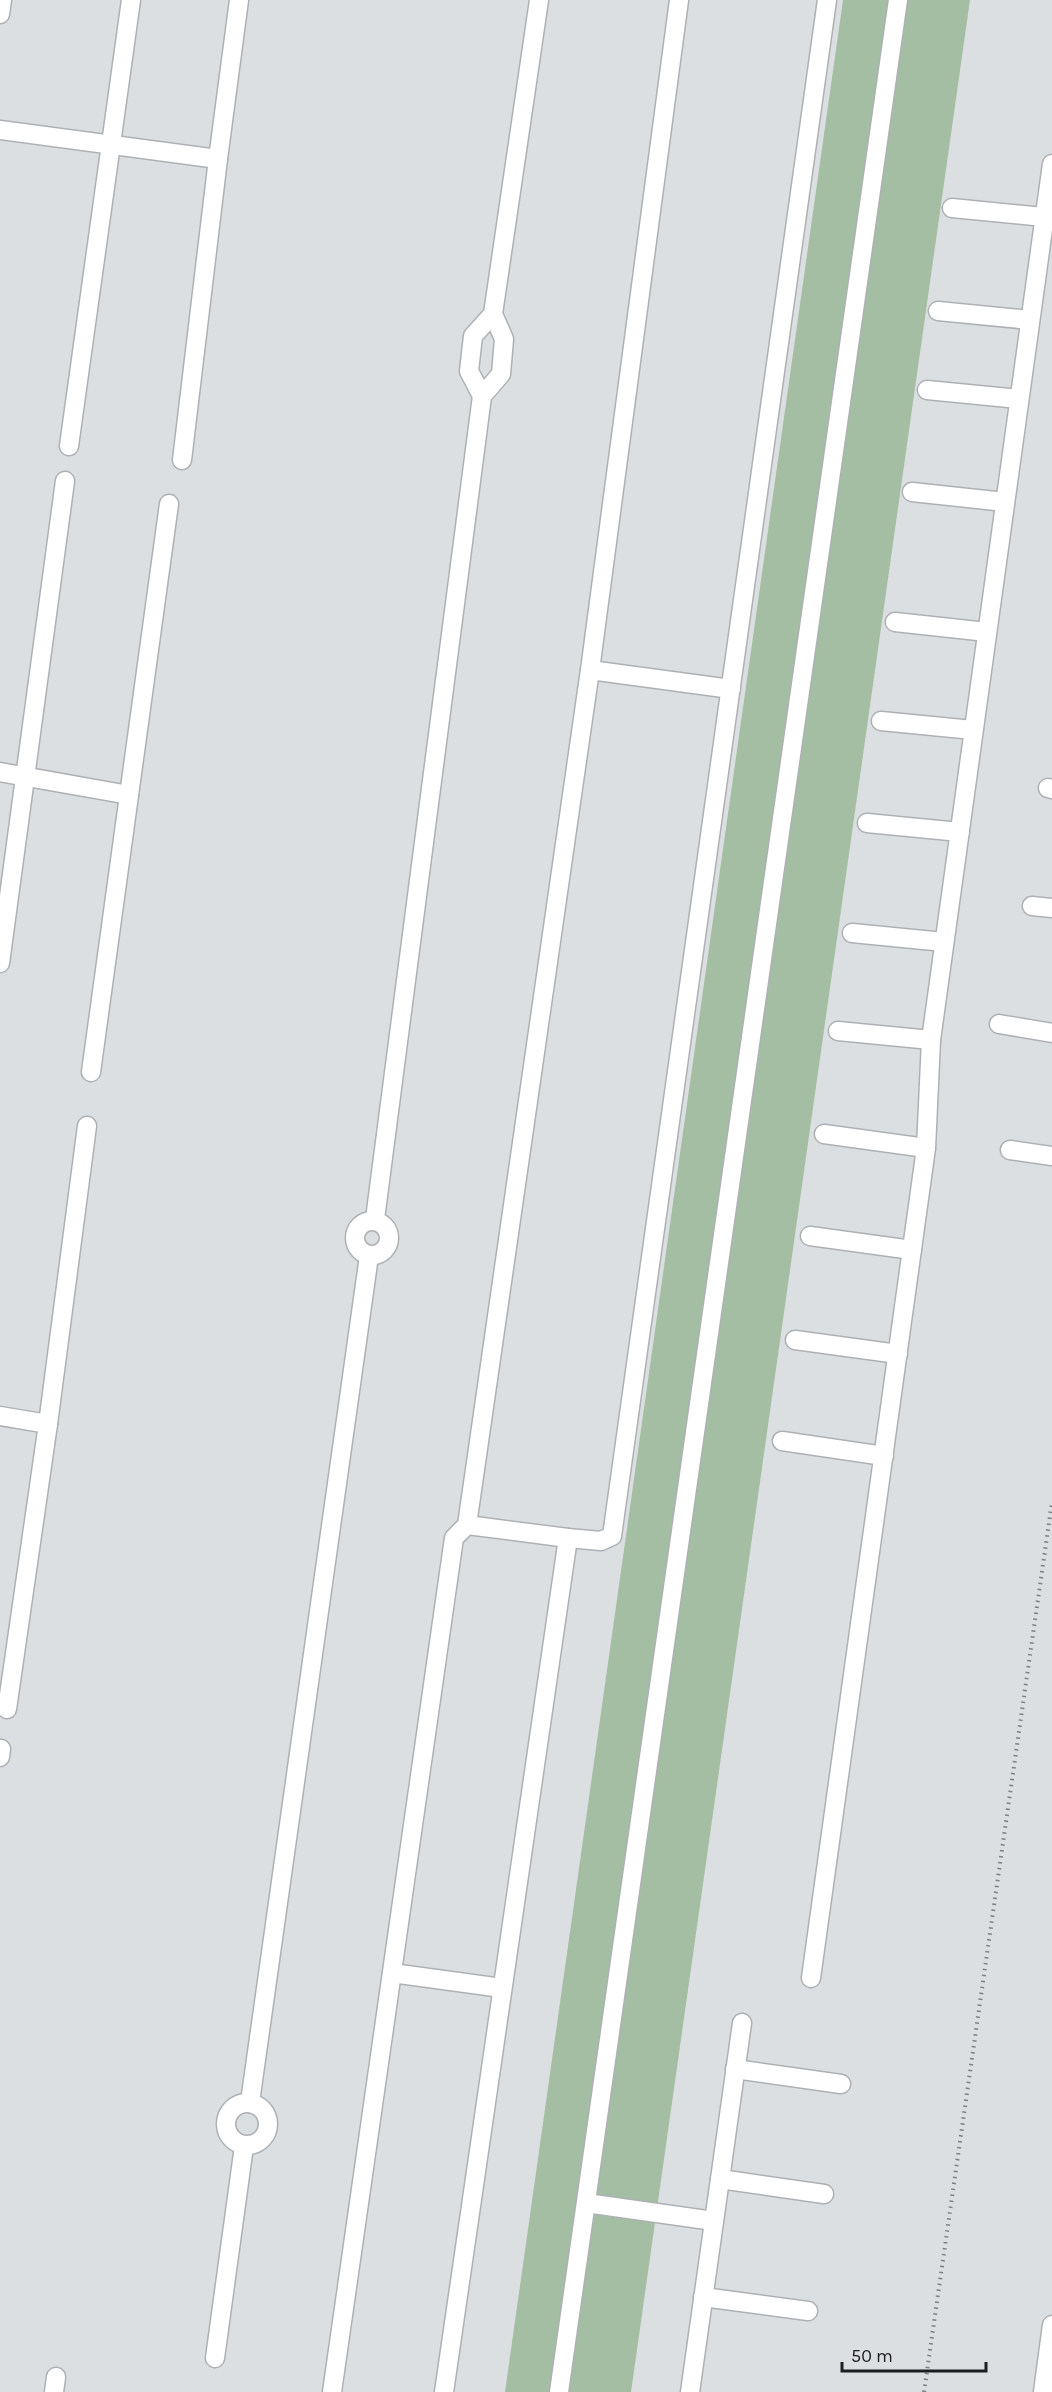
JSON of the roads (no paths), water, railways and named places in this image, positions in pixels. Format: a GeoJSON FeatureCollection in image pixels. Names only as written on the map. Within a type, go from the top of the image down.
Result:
{"type":"FeatureCollection","features":[{"type":"Feature","properties":{"kind":"street"},"geometry":{"type":"LineString","coordinates":[[0,14],[2,0]]}},
{"type":"Feature","properties":{"kind":"street"},"geometry":{"type":"LineString","coordinates":[[69,446],[131,0]]}},
{"type":"Feature","properties":{"kind":"street"},"geometry":{"type":"LineString","coordinates":[[182,460],[239,0]]}},
{"type":"Feature","properties":{"kind":"street"},"geometry":{"type":"LineString","coordinates":[[375,1219],[482,396],[501,374],[504,339],[493,314],[539,0]]}},
{"type":"Feature","properties":{"kind":"street"},"geometry":{"type":"LineString","coordinates":[[332,2392],[454,1538],[467,1525],[590,670],[679,0]]}},
{"type":"Feature","properties":{"kind":"street"},"geometry":{"type":"LineString","coordinates":[[467,1525],[568,1538],[601,1540],[612,1536],[827,0]]}},
{"type":"Feature","properties":{"kind":"street"},"geometry":{"type":"LineString","coordinates":[[559,2392],[898,0]]}},
{"type":"Feature","properties":{"kind":"street"},"geometry":{"type":"LineString","coordinates":[[0,130],[218,159]]}},
{"type":"Feature","properties":{"kind":"street"},"geometry":{"type":"LineString","coordinates":[[812,1977],[926,1148],[931,1041],[944,942],[1052,164]]}},
{"type":"Feature","properties":{"kind":"street"},"geometry":{"type":"LineString","coordinates":[[952,208],[1044,217]]}},
{"type":"Feature","properties":{"kind":"street"},"geometry":{"type":"LineString","coordinates":[[938,311],[1030,320]]}},
{"type":"Feature","properties":{"kind":"street"},"geometry":{"type":"LineString","coordinates":[[482,396],[469,371],[473,336],[493,314]]}},
{"type":"Feature","properties":{"kind":"street"},"geometry":{"type":"LineString","coordinates":[[927,390],[1019,399]]}},
{"type":"Feature","properties":{"kind":"street"},"geometry":{"type":"LineString","coordinates":[[0,963],[65,481]]}},
{"type":"Feature","properties":{"kind":"street"},"geometry":{"type":"LineString","coordinates":[[912,492],[1005,502]]}},
{"type":"Feature","properties":{"kind":"street"},"geometry":{"type":"LineString","coordinates":[[91,1072],[169,504]]}},
{"type":"Feature","properties":{"kind":"street"},"geometry":{"type":"LineString","coordinates":[[895,622],[987,632]]}},
{"type":"Feature","properties":{"kind":"street"},"geometry":{"type":"LineString","coordinates":[[590,670],[731,689]]}},
{"type":"Feature","properties":{"kind":"street"},"geometry":{"type":"LineString","coordinates":[[881,721],[973,730]]}},
{"type":"Feature","properties":{"kind":"street"},"geometry":{"type":"LineString","coordinates":[[0,772],[129,795]]}},
{"type":"Feature","properties":{"kind":"street"},"geometry":{"type":"LineString","coordinates":[[867,823],[960,832]]}},
{"type":"Feature","properties":{"kind":"street"},"geometry":{"type":"LineString","coordinates":[[1032,906],[1052,908]]}},
{"type":"Feature","properties":{"kind":"street"},"geometry":{"type":"LineString","coordinates":[[852,933],[944,942]]}},
{"type":"Feature","properties":{"kind":"street"},"geometry":{"type":"LineString","coordinates":[[999,1024],[1052,1033]]}},
{"type":"Feature","properties":{"kind":"street"},"geometry":{"type":"LineString","coordinates":[[838,1031],[931,1041]]}},
{"type":"Feature","properties":{"kind":"street"},"geometry":{"type":"LineString","coordinates":[[7,1709],[48,1424],[87,1126]]}},
{"type":"Feature","properties":{"kind":"street"},"geometry":{"type":"LineString","coordinates":[[824,1134],[926,1148]]}},
{"type":"Feature","properties":{"kind":"street"},"geometry":{"type":"LineString","coordinates":[[1010,1150],[1052,1156]]}},
{"type":"Feature","properties":{"kind":"street"},"geometry":{"type":"LineString","coordinates":[[375,1219],[387,1227],[390,1240],[383,1252],[369,1256],[357,1249],[354,1235],[361,1223],[375,1219]]}},
{"type":"Feature","properties":{"kind":"street"},"geometry":{"type":"LineString","coordinates":[[810,1236],[912,1250]]}},
{"type":"Feature","properties":{"kind":"street"},"geometry":{"type":"LineString","coordinates":[[250,2102],[369,1256]]}},
{"type":"Feature","properties":{"kind":"street"},"geometry":{"type":"LineString","coordinates":[[795,1340],[898,1354]]}},
{"type":"Feature","properties":{"kind":"street"},"geometry":{"type":"LineString","coordinates":[[0,1416],[48,1424]]}},
{"type":"Feature","properties":{"kind":"street"},"geometry":{"type":"LineString","coordinates":[[782,1442],[884,1456]]}},
{"type":"Feature","properties":{"kind":"street"},"geometry":{"type":"LineString","coordinates":[[444,2392],[568,1538]]}},
{"type":"Feature","properties":{"kind":"street"},"geometry":{"type":"LineString","coordinates":[[392,1973],[502,1988]]}},
{"type":"Feature","properties":{"kind":"street"},"geometry":{"type":"LineString","coordinates":[[690,2392],[742,2023]]}},
{"type":"Feature","properties":{"kind":"street"},"geometry":{"type":"LineString","coordinates":[[735,2069],[842,2084]]}},
{"type":"Feature","properties":{"kind":"street"},"geometry":{"type":"LineString","coordinates":[[250,2102],[264,2111],[268,2127],[260,2141],[244,2146],[229,2137],[225,2121],[234,2107],[250,2102]]}},
{"type":"Feature","properties":{"kind":"street"},"geometry":{"type":"LineString","coordinates":[[215,2358],[244,2146]]}},
{"type":"Feature","properties":{"kind":"street"},"geometry":{"type":"LineString","coordinates":[[720,2179],[824,2194]]}},
{"type":"Feature","properties":{"kind":"street"},"geometry":{"type":"LineString","coordinates":[[586,2203],[714,2221]]}},
{"type":"Feature","properties":{"kind":"street"},"geometry":{"type":"LineString","coordinates":[[704,2296],[808,2311]]}},
{"type":"Feature","properties":{"kind":"street"},"geometry":{"type":"LineString","coordinates":[[1042,2392],[1052,2325]]}}]}
